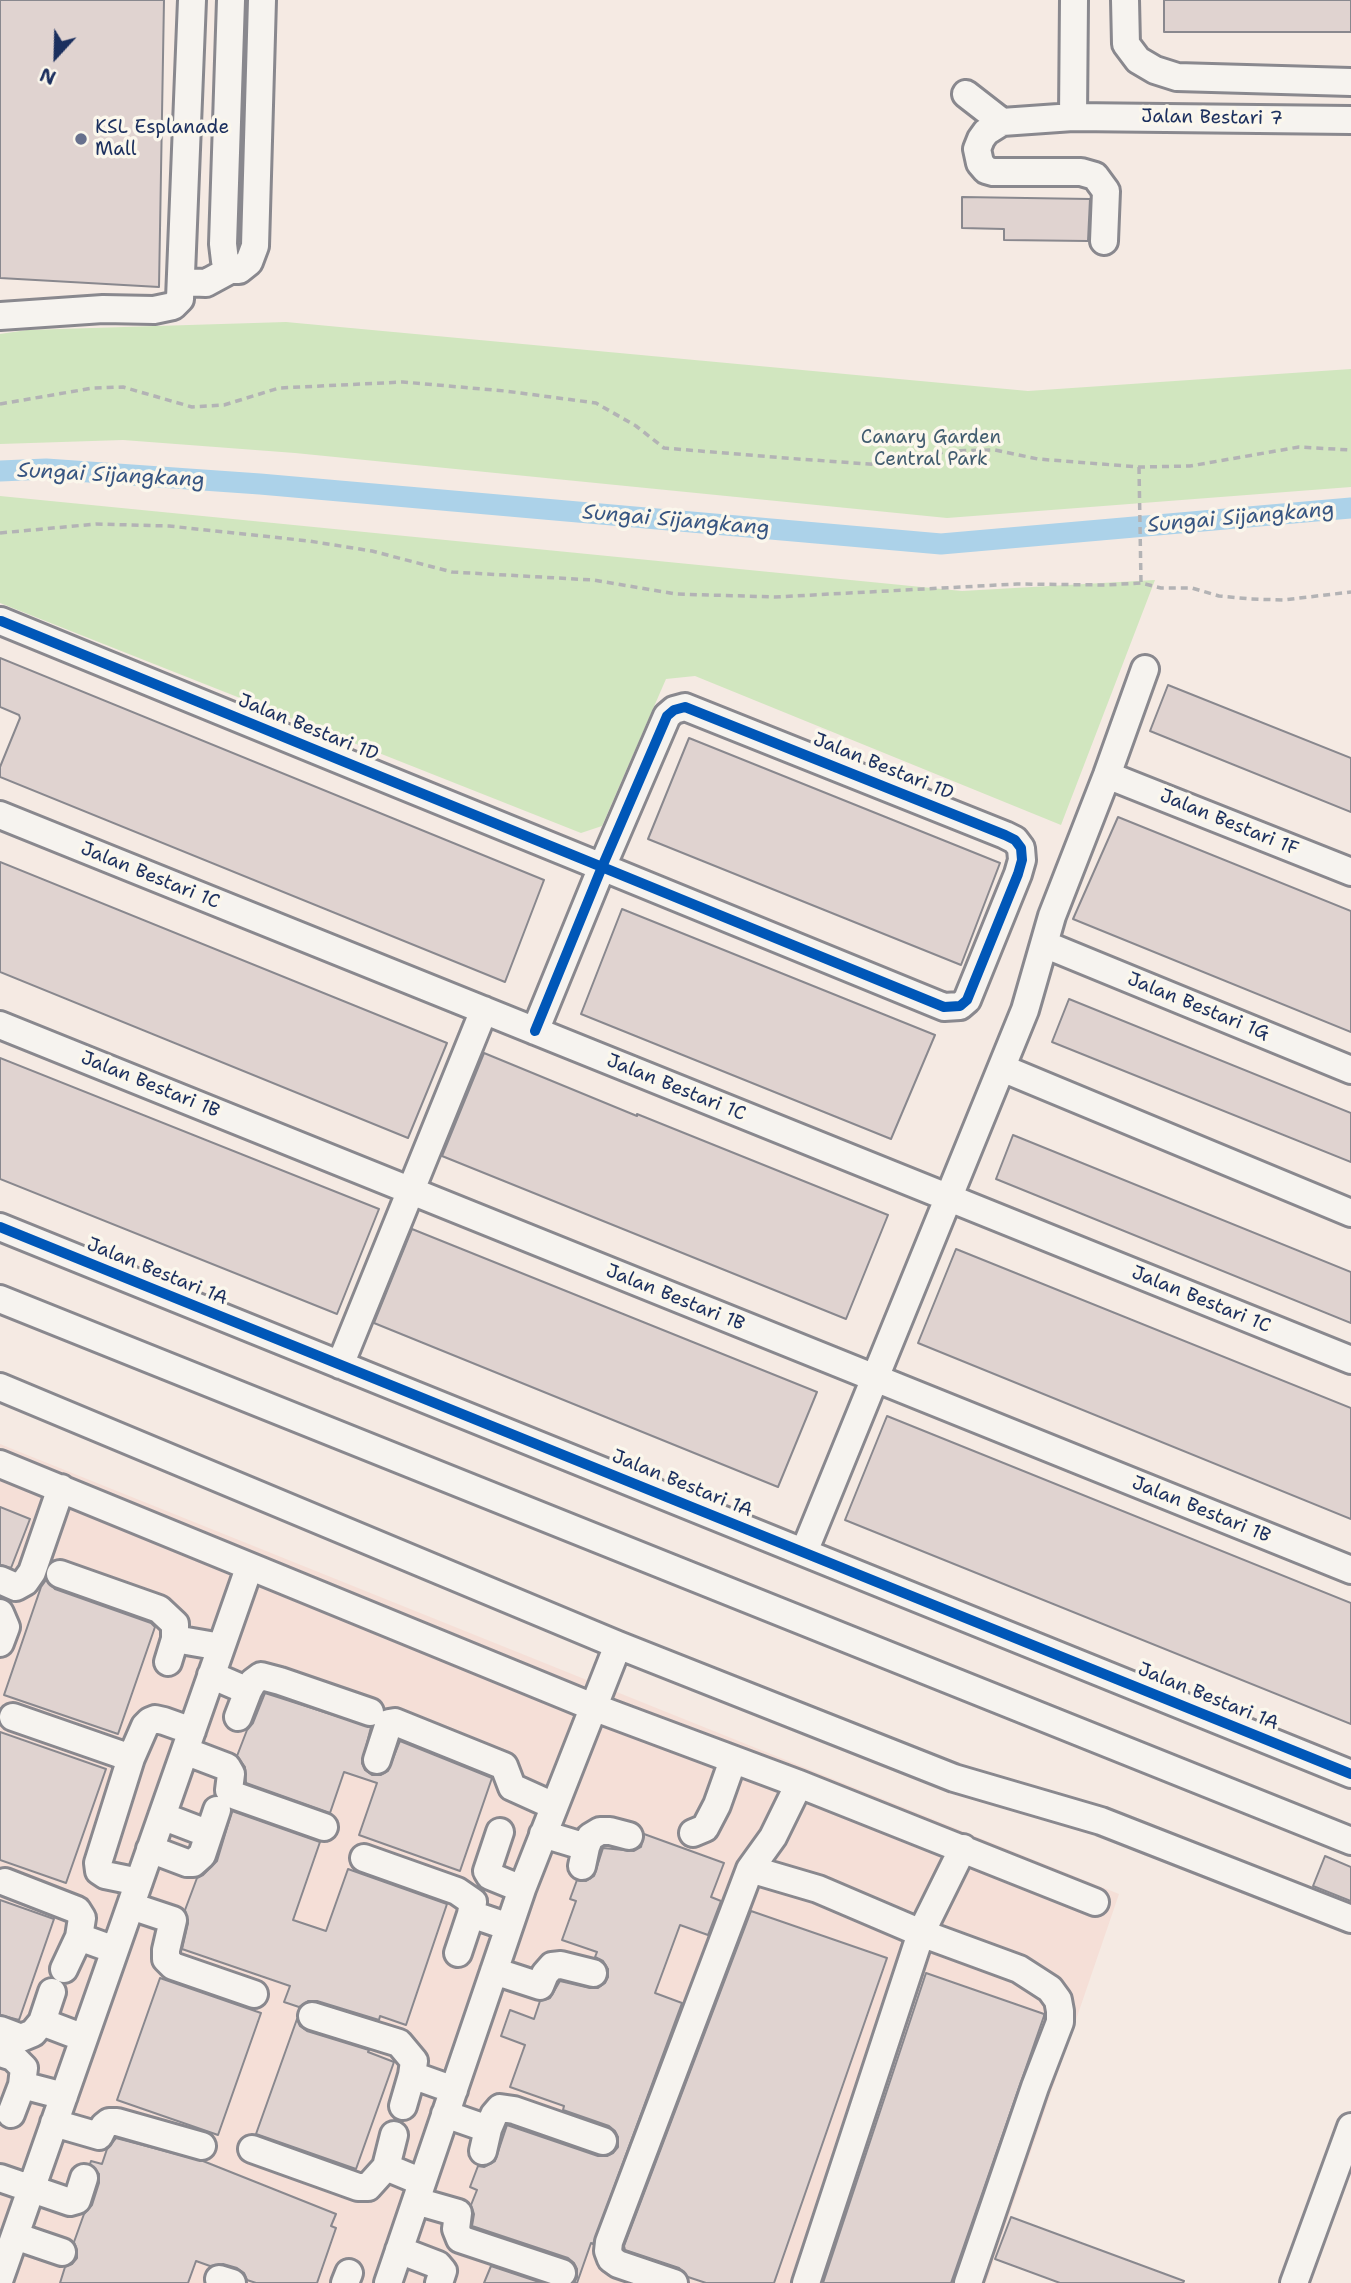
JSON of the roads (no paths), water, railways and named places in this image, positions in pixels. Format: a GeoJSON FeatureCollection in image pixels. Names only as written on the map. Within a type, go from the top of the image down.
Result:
{"type":"FeatureCollection","features":[{"type":"Feature","properties":{"kind":"street"},"geometry":{"type":"LineString","coordinates":[[0,316],[103,309],[154,310],[173,306],[180,299],[192,0]]}},
{"type":"Feature","properties":{"kind":"street"},"geometry":{"type":"LineString","coordinates":[[230,270],[225,261],[223,244],[231,0]]}},
{"type":"Feature","properties":{"kind":"street"},"geometry":{"type":"LineString","coordinates":[[181,282],[206,283],[230,270],[239,270],[248,262],[255,246],[262,0]]}},
{"type":"Feature","properties":{"kind":"street"},"geometry":{"type":"LineString","coordinates":[[1073,117],[1074,0]]}},
{"type":"Feature","properties":{"kind":"street"},"geometry":{"type":"LineString","coordinates":[[1125,0],[1126,44],[1138,60],[1154,70],[1178,77],[1351,82]]}},
{"type":"Feature","properties":{"kind":"street"},"geometry":{"type":"LineString","coordinates":[[966,94],[1002,122],[986,132],[977,149],[980,163],[986,170],[1081,172],[1095,176],[1106,191],[1104,240]]}},
{"type":"Feature","properties":{"kind":"street","name":"Jalan Bestari 7"},"geometry":{"type":"LineString","coordinates":[[1002,122],[1073,117],[1351,120]]}},
{"type":"Feature","properties":{"kind":"street","name":"Jalan Bestari 1D"},"geometry":{"type":"LineString","coordinates":[[0,621],[944,1007],[960,1006],[967,1000],[1022,860],[1021,848],[1005,835],[685,707],[674,710],[667,716],[602,867]]}},
{"type":"Feature","properties":{"kind":"street"},"geometry":{"type":"LineString","coordinates":[[804,1552],[1025,1010],[1052,916],[1145,669]]}},
{"type":"Feature","properties":{"kind":"street","name":"Jalan Bestari 1F"},"geometry":{"type":"LineString","coordinates":[[1107,775],[1351,872]]}},
{"type":"Feature","properties":{"kind":"street","name":"Jalan Bestari 1C"},"geometry":{"type":"LineString","coordinates":[[0,815],[1351,1360]]}},
{"type":"Feature","properties":{"kind":"street"},"geometry":{"type":"LineString","coordinates":[[535,1031],[602,867]]}},
{"type":"Feature","properties":{"kind":"street","name":"Jalan Bestari 1G"},"geometry":{"type":"LineString","coordinates":[[1044,944],[1351,1070]]}},
{"type":"Feature","properties":{"kind":"street"},"geometry":{"type":"LineString","coordinates":[[340,1365],[484,1010]]}},
{"type":"Feature","properties":{"kind":"street","name":"Jalan Bestari 1B"},"geometry":{"type":"LineString","coordinates":[[0,1025],[1351,1570]]}},
{"type":"Feature","properties":{"kind":"street"},"geometry":{"type":"LineString","coordinates":[[1002,1068],[1351,1213]]}},
{"type":"Feature","properties":{"kind":"street","name":"Jalan Bestari 1A"},"geometry":{"type":"LineString","coordinates":[[0,1227],[1351,1774]]}},
{"type":"Feature","properties":{"kind":"street"},"geometry":{"type":"LineString","coordinates":[[0,1299],[1351,1841]]}},
{"type":"Feature","properties":{"kind":"street"},"geometry":{"type":"LineString","coordinates":[[0,1387],[618,1646],[954,1778],[1101,1821],[1351,1919]]}},
{"type":"Feature","properties":{"kind":"street"},"geometry":{"type":"LineString","coordinates":[[0,1464],[593,1707],[799,1784],[1095,1902]]}},
{"type":"Feature","properties":{"kind":"street"},"geometry":{"type":"LineString","coordinates":[[0,1580],[16,1587],[26,1582],[32,1572],[61,1488]]}},
{"type":"Feature","properties":{"kind":"street"},"geometry":{"type":"LineString","coordinates":[[0,2278],[8,2246],[32,2189],[249,1568]]}},
{"type":"Feature","properties":{"kind":"street"},"geometry":{"type":"LineString","coordinates":[[60,1574],[159,1609],[175,1624],[171,1650],[221,1647]]}},
{"type":"Feature","properties":{"kind":"street"},"geometry":{"type":"LineString","coordinates":[[0,1613],[6,1627],[0,1643]]}},
{"type":"Feature","properties":{"kind":"street"},"geometry":{"type":"LineString","coordinates":[[388,2283],[522,1889],[618,1646]]}},
{"type":"Feature","properties":{"kind":"street"},"geometry":{"type":"LineString","coordinates":[[211,1675],[248,1691]]}},
{"type":"Feature","properties":{"kind":"street"},"geometry":{"type":"LineString","coordinates":[[238,1717],[253,1682],[261,1676],[370,1712]]}},
{"type":"Feature","properties":{"kind":"street"},"geometry":{"type":"LineString","coordinates":[[13,1717],[131,1758]]}},
{"type":"Feature","properties":{"kind":"street"},"geometry":{"type":"LineString","coordinates":[[254,1994],[173,1966],[166,1959],[166,1950],[176,1909],[135,1894],[99,1871],[97,1863],[131,1758],[145,1726],[155,1719],[164,1721],[227,1767],[231,1774],[229,1790],[236,1796],[324,1827]]}},
{"type":"Feature","properties":{"kind":"street"},"geometry":{"type":"LineString","coordinates":[[377,1760],[389,1723],[395,1723],[504,1766],[512,1787],[554,1806]]}},
{"type":"Feature","properties":{"kind":"street"},"geometry":{"type":"LineString","coordinates":[[693,1833],[705,1828],[717,1805],[733,1760]]}},
{"type":"Feature","properties":{"kind":"street"},"geometry":{"type":"LineString","coordinates":[[674,2283],[618,2264],[611,2259],[609,2242],[750,1869],[773,1837],[799,1784]]}},
{"type":"Feature","properties":{"kind":"street"},"geometry":{"type":"LineString","coordinates":[[113,1819],[156,1833],[187,1863],[194,1863],[202,1855],[213,1822],[156,1833]]}},
{"type":"Feature","properties":{"kind":"street"},"geometry":{"type":"LineString","coordinates":[[542,1834],[584,1856],[590,1838],[600,1831],[629,1836]]}},
{"type":"Feature","properties":{"kind":"street"},"geometry":{"type":"LineString","coordinates":[[500,1832],[487,1871],[491,1876],[522,1889]]}},
{"type":"Feature","properties":{"kind":"street"},"geometry":{"type":"LineString","coordinates":[[806,2283],[922,1933],[963,1848]]}},
{"type":"Feature","properties":{"kind":"street"},"geometry":{"type":"LineString","coordinates":[[363,1857],[467,1896],[473,1902],[458,1953]]}},
{"type":"Feature","properties":{"kind":"street"},"geometry":{"type":"LineString","coordinates":[[750,1869],[818,1889],[922,1933],[1019,1969],[1050,1989],[1058,2000],[1060,2022],[968,2283]]}},
{"type":"Feature","properties":{"kind":"street"},"geometry":{"type":"LineString","coordinates":[[5,1882],[77,1910],[82,1919],[79,1937],[64,1969]]}},
{"type":"Feature","properties":{"kind":"street"},"geometry":{"type":"LineString","coordinates":[[471,1914],[509,1927]]}},
{"type":"Feature","properties":{"kind":"street"},"geometry":{"type":"LineString","coordinates":[[79,1937],[115,1950]]}},
{"type":"Feature","properties":{"kind":"street"},"geometry":{"type":"LineString","coordinates":[[494,1971],[538,1994],[552,1966],[561,1965],[593,1973]]}},
{"type":"Feature","properties":{"kind":"street"},"geometry":{"type":"LineString","coordinates":[[0,2031],[21,2038],[33,2033],[42,2022],[52,1992]]}},
{"type":"Feature","properties":{"kind":"street"},"geometry":{"type":"LineString","coordinates":[[312,2016],[399,2043],[414,2061],[403,2106]]}},
{"type":"Feature","properties":{"kind":"street"},"geometry":{"type":"LineString","coordinates":[[42,2022],[84,2038]]}},
{"type":"Feature","properties":{"kind":"street"},"geometry":{"type":"LineString","coordinates":[[0,2053],[13,2057],[24,2068],[22,2085],[11,2114]]}},
{"type":"Feature","properties":{"kind":"street"},"geometry":{"type":"LineString","coordinates":[[412,2075],[450,2102],[485,2140],[494,2115],[500,2108],[514,2110],[603,2141]]}},
{"type":"Feature","properties":{"kind":"street"},"geometry":{"type":"LineString","coordinates":[[22,2085],[64,2096]]}},
{"type":"Feature","properties":{"kind":"street"},"geometry":{"type":"LineString","coordinates":[[0,2178],[69,2202],[77,2200],[91,2157],[104,2126],[109,2122],[202,2146]]}},
{"type":"Feature","properties":{"kind":"street"},"geometry":{"type":"LineString","coordinates":[[54,2123],[91,2157]]}},
{"type":"Feature","properties":{"kind":"street"},"geometry":{"type":"LineString","coordinates":[[1294,2283],[1351,2127]]}},
{"type":"Feature","properties":{"kind":"street"},"geometry":{"type":"LineString","coordinates":[[252,2149],[358,2187],[368,2187],[386,2167],[394,2135]]}},
{"type":"Feature","properties":{"kind":"street"},"geometry":{"type":"LineString","coordinates":[[386,2167],[419,2192],[461,2206],[456,2229],[460,2239],[562,2273]]}},
{"type":"Feature","properties":{"kind":"street"},"geometry":{"type":"LineString","coordinates":[[8,2246],[62,2252]]}},
{"type":"Feature","properties":{"kind":"street"},"geometry":{"type":"LineString","coordinates":[[399,2250],[438,2265],[443,2271],[439,2283]]}},
{"type":"Feature","properties":{"kind":"waterway","name":"Sungai Sijangkang"},"geometry":{"type":"LineString","coordinates":[[0,471],[46,469],[260,484],[941,544],[1351,508]]}},
{"type":"Feature","properties":{"kind":"place","name":"KSL Esplanade Mall"},"geometry":{"type":"Point","coordinates":[81,139]}},
{"type":"Feature","properties":{"kind":"park label","name":"Canary Garden Central Park"},"geometry":{"type":"Point","coordinates":[931,449]}}]}
